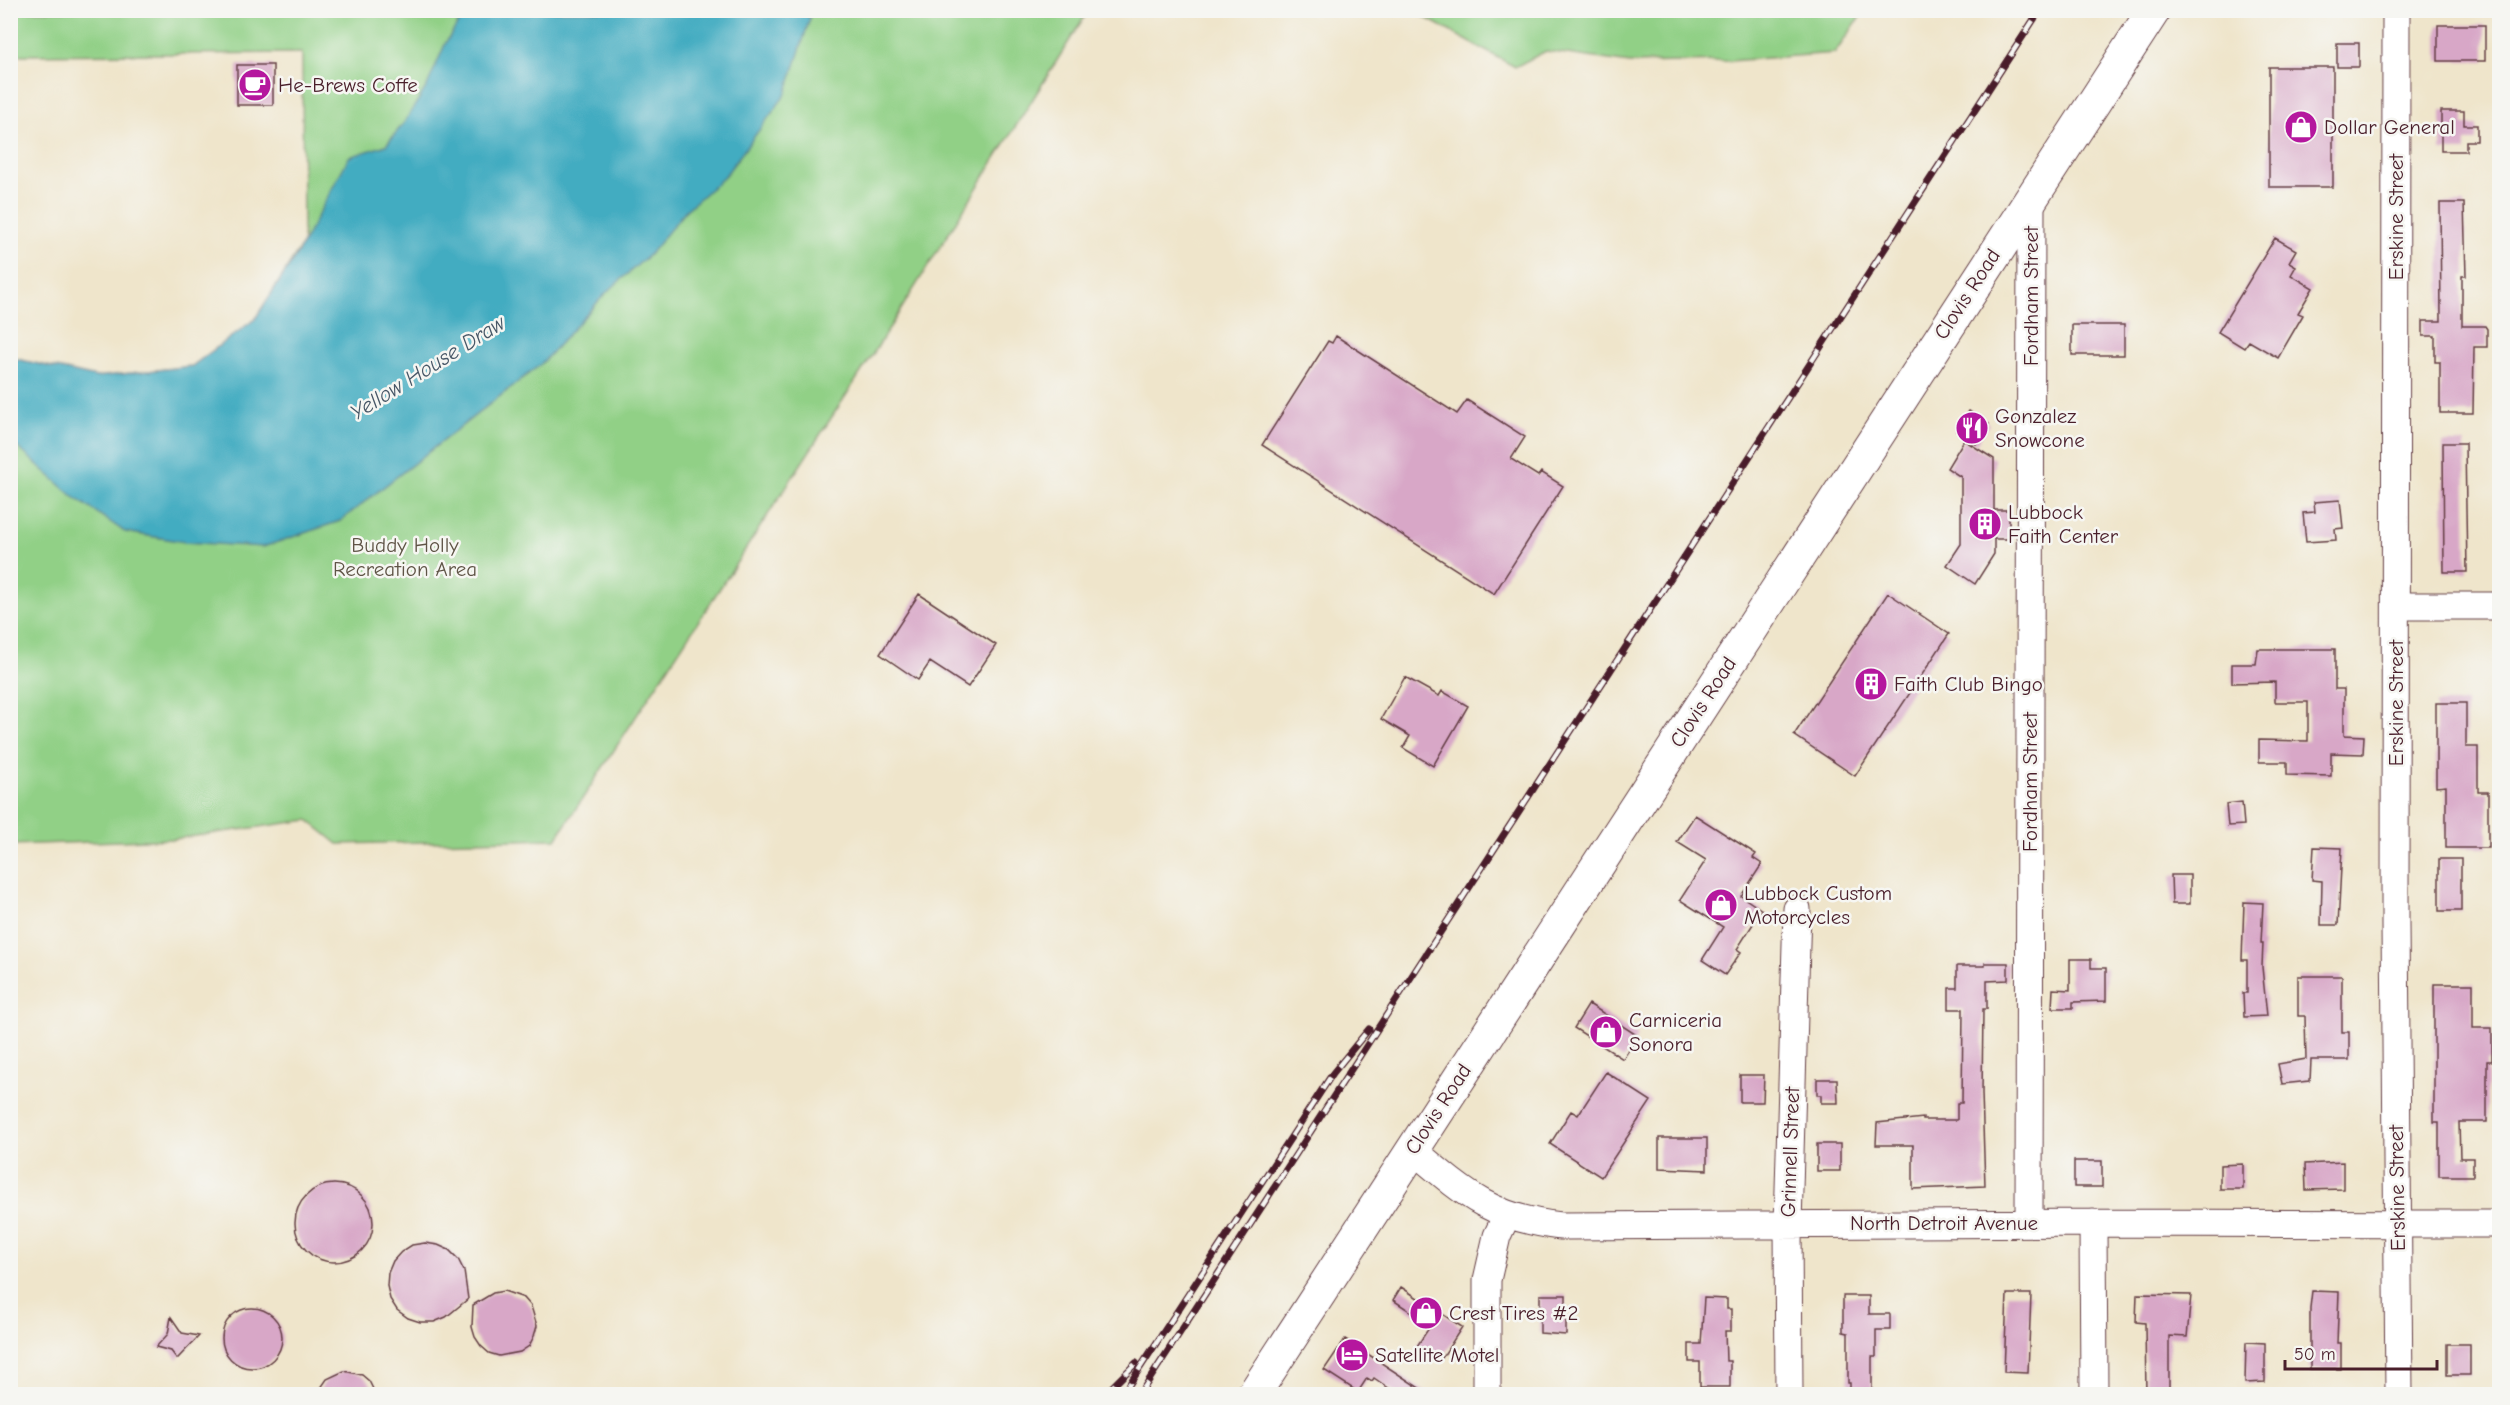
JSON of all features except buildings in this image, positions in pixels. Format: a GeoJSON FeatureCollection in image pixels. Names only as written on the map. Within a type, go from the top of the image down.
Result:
{"type":"FeatureCollection","features":[{"type":"Feature","properties":{"kind":"highway","name":"Clovis Road"},"geometry":{"type":"LineString","coordinates":[[1254,1395],[2154,10]]}},
{"type":"Feature","properties":{"kind":"street","name":"Erskine Street"},"geometry":{"type":"LineString","coordinates":[[2396,10],[2395,924],[2399,1395]]}},
{"type":"Feature","properties":{"kind":"street","name":"Fordham Street"},"geometry":{"type":"LineString","coordinates":[[2029,1223],[2031,197]]}},
{"type":"Feature","properties":{"kind":"street"},"geometry":{"type":"LineString","coordinates":[[2396,606],[2499,606]]}},
{"type":"Feature","properties":{"kind":"street","name":"Grinnell Street"},"geometry":{"type":"LineString","coordinates":[[1789,1395],[1788,1224],[1797,909]]}},
{"type":"Feature","properties":{"kind":"street","name":"North Detroit Avenue"},"geometry":{"type":"LineString","coordinates":[[1412,1149],[1479,1202],[1507,1215],[1537,1224],[1561,1226],[2029,1223],[2499,1224]]}},
{"type":"Feature","properties":{"kind":"street"},"geometry":{"type":"LineString","coordinates":[[1487,1395],[1488,1273],[1497,1236],[1507,1215]]}},
{"type":"Feature","properties":{"kind":"street"},"geometry":{"type":"LineString","coordinates":[[2093,1223],[2094,1395]]}},
{"type":"Feature","properties":{"kind":"green space","name":"Buddy Holly Recreation Area"},"geometry":{"type":"Polygon","coordinates":[[[10,11],[1088,11],[873,354],[556,839],[338,844],[308,820],[174,839],[11,845],[10,11]],[[302,53],[11,55],[12,358],[96,377],[192,366],[255,319],[303,243],[302,53]]]}},
{"type":"Feature","properties":{"kind":"green space"},"geometry":{"type":"Polygon","coordinates":[[[1413,11],[1864,11],[1835,53],[1729,61],[1630,63],[1546,51],[1515,67],[1413,11]]]}},
{"type":"Feature","properties":{"kind":"water","name":"Yellow House Draw"},"geometry":{"type":"Polygon","coordinates":[[[800,10],[810,18],[786,94],[724,177],[685,211],[651,253],[606,293],[541,364],[340,521],[263,547],[185,542],[125,532],[74,497],[15,445],[12,358],[96,377],[192,366],[255,319],[296,256],[349,157],[386,145],[404,123],[427,86],[446,42],[466,11],[800,10]]]}},
{"type":"Feature","properties":{"kind":"railway"},"geometry":{"type":"LineString","coordinates":[[1140,1394],[2040,10]]}},
{"type":"Feature","properties":{"kind":"railway"},"geometry":{"type":"LineString","coordinates":[[1123,1394],[1333,1073],[1369,1029]]}},
{"type":"Feature","properties":{"kind":"railway"},"geometry":{"type":"LineString","coordinates":[[1105,1394],[1136,1363]]}},
{"type":"Feature","properties":{"kind":"place","name":"He-Brews Coffe"},"geometry":{"type":"Point","coordinates":[255,85]}},
{"type":"Feature","properties":{"kind":"place","name":"Dollar General"},"geometry":{"type":"Point","coordinates":[2301,127]}},
{"type":"Feature","properties":{"kind":"place","name":"Gonzalez Snowcone"},"geometry":{"type":"Point","coordinates":[1972,428]}},
{"type":"Feature","properties":{"kind":"place","name":"Lubbock Faith Center"},"geometry":{"type":"Point","coordinates":[1985,524]}},
{"type":"Feature","properties":{"kind":"place","name":"Faith Club Bingo"},"geometry":{"type":"Point","coordinates":[1871,684]}},
{"type":"Feature","properties":{"kind":"place","name":"Lubbock Custom Motorcycles"},"geometry":{"type":"Point","coordinates":[1721,905]}},
{"type":"Feature","properties":{"kind":"place","name":"Carniceria Sonora"},"geometry":{"type":"Point","coordinates":[1606,1032]}},
{"type":"Feature","properties":{"kind":"place","name":"Crest Tires #2"},"geometry":{"type":"Point","coordinates":[1426,1313]}},
{"type":"Feature","properties":{"kind":"place","name":"Satellite Motel"},"geometry":{"type":"Point","coordinates":[1352,1355]}}]}
